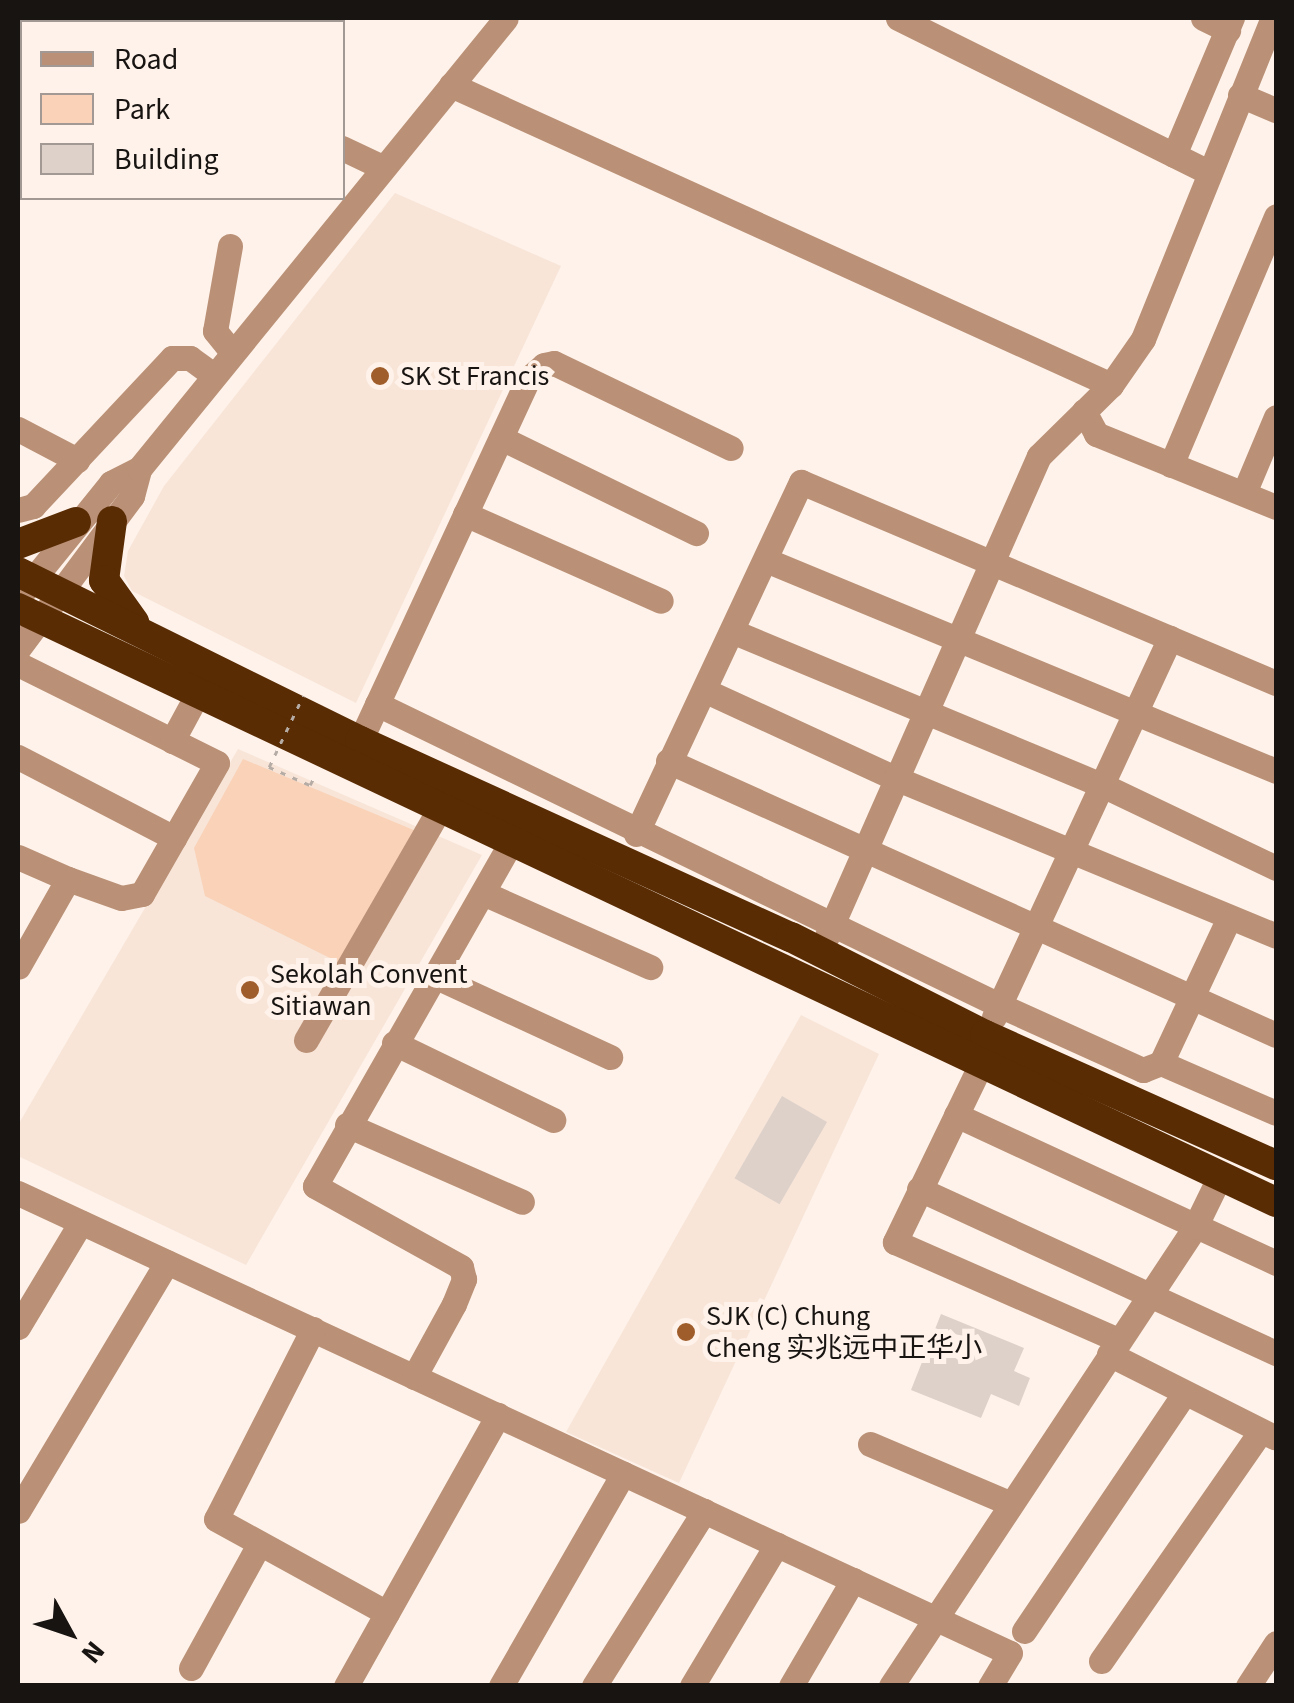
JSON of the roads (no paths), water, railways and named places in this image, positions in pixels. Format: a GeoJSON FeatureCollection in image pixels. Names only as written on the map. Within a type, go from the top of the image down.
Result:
{"type":"FeatureCollection","features":[{"type":"Feature","properties":{"kind":"highway"},"geometry":{"type":"LineString","coordinates":[[112,521],[104,580],[141,630]]}},
{"type":"Feature","properties":{"kind":"highway"},"geometry":{"type":"LineString","coordinates":[[18,544],[76,522]]}},
{"type":"Feature","properties":{"kind":"highway"},"geometry":{"type":"LineString","coordinates":[[29,594],[141,630],[360,741],[825,940],[819,963],[830,978],[953,1034],[1219,1178],[1276,1202]]}},
{"type":"Feature","properties":{"kind":"highway"},"geometry":{"type":"LineString","coordinates":[[29,594],[198,693],[748,956],[983,1050],[1018,1051],[1276,1164]]}},
{"type":"Feature","properties":{"kind":"highway"},"geometry":{"type":"LineString","coordinates":[[390,754],[508,831],[511,843]]}},
{"type":"Feature","properties":{"kind":"highway"},"geometry":{"type":"LineString","coordinates":[[588,840],[631,875],[739,927],[748,935],[748,956]]}},
{"type":"Feature","properties":{"kind":"highway"},"geometry":{"type":"LineString","coordinates":[[1018,1051],[1111,1105],[1210,1151],[1220,1165],[1219,1178]]}},
{"type":"Feature","properties":{"kind":"street"},"geometry":{"type":"LineString","coordinates":[[29,594],[112,521],[132,496],[139,468],[212,374],[506,18]]}},
{"type":"Feature","properties":{"kind":"street"},"geometry":{"type":"LineString","coordinates":[[898,18],[1210,173]]}},
{"type":"Feature","properties":{"kind":"street"},"geometry":{"type":"LineString","coordinates":[[1174,155],[1230,24],[1203,18]]}},
{"type":"Feature","properties":{"kind":"street"},"geometry":{"type":"LineString","coordinates":[[825,940],[1039,456],[1110,385],[1142,339],[1273,18]]}},
{"type":"Feature","properties":{"kind":"street"},"geometry":{"type":"LineString","coordinates":[[451,84],[1110,385]]}},
{"type":"Feature","properties":{"kind":"street"},"geometry":{"type":"LineString","coordinates":[[1240,95],[1276,110]]}},
{"type":"Feature","properties":{"kind":"street"},"geometry":{"type":"LineString","coordinates":[[345,150],[382,168]]}},
{"type":"Feature","properties":{"kind":"street"},"geometry":{"type":"LineString","coordinates":[[1171,465],[1276,216]]}},
{"type":"Feature","properties":{"kind":"street"},"geometry":{"type":"LineString","coordinates":[[230,246],[215,331],[231,351]]}},
{"type":"Feature","properties":{"kind":"street"},"geometry":{"type":"LineString","coordinates":[[18,510],[34,506],[172,358],[190,358],[212,374]]}},
{"type":"Feature","properties":{"kind":"street"},"geometry":{"type":"LineString","coordinates":[[360,741],[528,379],[554,363],[730,448]]}},
{"type":"Feature","properties":{"kind":"street"},"geometry":{"type":"LineString","coordinates":[[1084,410],[1096,434],[1276,506]]}},
{"type":"Feature","properties":{"kind":"street"},"geometry":{"type":"LineString","coordinates":[[1244,493],[1276,417]]}},
{"type":"Feature","properties":{"kind":"street"},"geometry":{"type":"LineString","coordinates":[[18,428],[77,460]]}},
{"type":"Feature","properties":{"kind":"street"},"geometry":{"type":"LineString","coordinates":[[501,438],[696,533]]}},
{"type":"Feature","properties":{"kind":"street"},"geometry":{"type":"LineString","coordinates":[[18,649],[29,594],[76,522],[111,483],[139,468]]}},
{"type":"Feature","properties":{"kind":"street"},"geometry":{"type":"LineString","coordinates":[[636,834],[668,761],[708,692],[801,482],[995,560],[1276,683]]}},
{"type":"Feature","properties":{"kind":"street"},"geometry":{"type":"LineString","coordinates":[[465,514],[661,601]]}},
{"type":"Feature","properties":{"kind":"street"},"geometry":{"type":"LineString","coordinates":[[766,560],[1276,772]]}},
{"type":"Feature","properties":{"kind":"street"},"geometry":{"type":"LineString","coordinates":[[734,632],[922,716],[1100,784],[1275,864]]}},
{"type":"Feature","properties":{"kind":"street"},"geometry":{"type":"LineString","coordinates":[[1101,1661],[1269,1434],[1184,1394],[1113,1347],[906,1248],[895,1238],[956,1114],[1068,850],[1170,638]]}},
{"type":"Feature","properties":{"kind":"street"},"geometry":{"type":"LineString","coordinates":[[18,664],[217,763],[134,900],[68,879],[18,857]]}},
{"type":"Feature","properties":{"kind":"street"},"geometry":{"type":"LineString","coordinates":[[708,692],[895,778],[1276,936]]}},
{"type":"Feature","properties":{"kind":"street"},"geometry":{"type":"LineString","coordinates":[[172,741],[198,693]]}},
{"type":"Feature","properties":{"kind":"street"},"geometry":{"type":"LineString","coordinates":[[377,704],[636,834],[825,940],[999,1005],[1143,1070],[1161,1063],[1229,918]]}},
{"type":"Feature","properties":{"kind":"street"},"geometry":{"type":"LineString","coordinates":[[18,757],[174,838]]}},
{"type":"Feature","properties":{"kind":"street"},"geometry":{"type":"LineString","coordinates":[[668,761],[1033,930],[1276,1035]]}},
{"type":"Feature","properties":{"kind":"street"},"geometry":{"type":"LineString","coordinates":[[306,1040],[440,808]]}},
{"type":"Feature","properties":{"kind":"street"},"geometry":{"type":"LineString","coordinates":[[414,1376],[459,1292],[461,1267],[318,1193],[316,1180],[511,843]]}},
{"type":"Feature","properties":{"kind":"street"},"geometry":{"type":"LineString","coordinates":[[18,968],[68,879]]}},
{"type":"Feature","properties":{"kind":"street"},"geometry":{"type":"LineString","coordinates":[[484,893],[650,967]]}},
{"type":"Feature","properties":{"kind":"street"},"geometry":{"type":"LineString","coordinates":[[434,976],[610,1057]]}},
{"type":"Feature","properties":{"kind":"street"},"geometry":{"type":"LineString","coordinates":[[394,1044],[553,1120]]}},
{"type":"Feature","properties":{"kind":"street"},"geometry":{"type":"LineString","coordinates":[[1161,1063],[1276,1113]]}},
{"type":"Feature","properties":{"kind":"street"},"geometry":{"type":"LineString","coordinates":[[956,1114],[1276,1263]]}},
{"type":"Feature","properties":{"kind":"street"},"geometry":{"type":"LineString","coordinates":[[347,1125],[522,1202]]}},
{"type":"Feature","properties":{"kind":"street"},"geometry":{"type":"LineString","coordinates":[[891,1686],[1008,1503],[1195,1227],[1219,1178]]}},
{"type":"Feature","properties":{"kind":"street"},"geometry":{"type":"LineString","coordinates":[[919,1189],[1276,1354]]}},
{"type":"Feature","properties":{"kind":"street"},"geometry":{"type":"LineString","coordinates":[[18,1193],[1010,1653],[990,1686]]}},
{"type":"Feature","properties":{"kind":"street"},"geometry":{"type":"LineString","coordinates":[[18,1327],[81,1222]]}},
{"type":"Feature","properties":{"kind":"street"},"geometry":{"type":"LineString","coordinates":[[18,1511],[166,1262]]}},
{"type":"Feature","properties":{"kind":"street"},"geometry":{"type":"LineString","coordinates":[[313,1330],[216,1512],[221,1526],[386,1613]]}},
{"type":"Feature","properties":{"kind":"street"},"geometry":{"type":"LineString","coordinates":[[1024,1631],[1184,1394]]}},
{"type":"Feature","properties":{"kind":"street"},"geometry":{"type":"LineString","coordinates":[[346,1686],[498,1415]]}},
{"type":"Feature","properties":{"kind":"street"},"geometry":{"type":"LineString","coordinates":[[870,1444],[1008,1503]]}},
{"type":"Feature","properties":{"kind":"street"},"geometry":{"type":"LineString","coordinates":[[501,1686],[624,1474]]}},
{"type":"Feature","properties":{"kind":"street"},"geometry":{"type":"LineString","coordinates":[[594,1686],[704,1510]]}},
{"type":"Feature","properties":{"kind":"street"},"geometry":{"type":"LineString","coordinates":[[692,1686],[776,1544]]}},
{"type":"Feature","properties":{"kind":"street"},"geometry":{"type":"LineString","coordinates":[[191,1668],[258,1546]]}},
{"type":"Feature","properties":{"kind":"street"},"geometry":{"type":"LineString","coordinates":[[791,1686],[853,1580]]}},
{"type":"Feature","properties":{"kind":"street"},"geometry":{"type":"LineString","coordinates":[[1248,1686],[1276,1642]]}},
{"type":"Feature","properties":{"kind":"place","name":"SK St Francis"},"geometry":{"type":"Point","coordinates":[380,376]}},
{"type":"Feature","properties":{"kind":"place","name":"Sekolah Convent Sitiawan"},"geometry":{"type":"Point","coordinates":[250,990]}},
{"type":"Feature","properties":{"kind":"place","name":"SJK (C) Chung Cheng 实兆远中正华小"},"geometry":{"type":"Point","coordinates":[686,1332]}}]}
